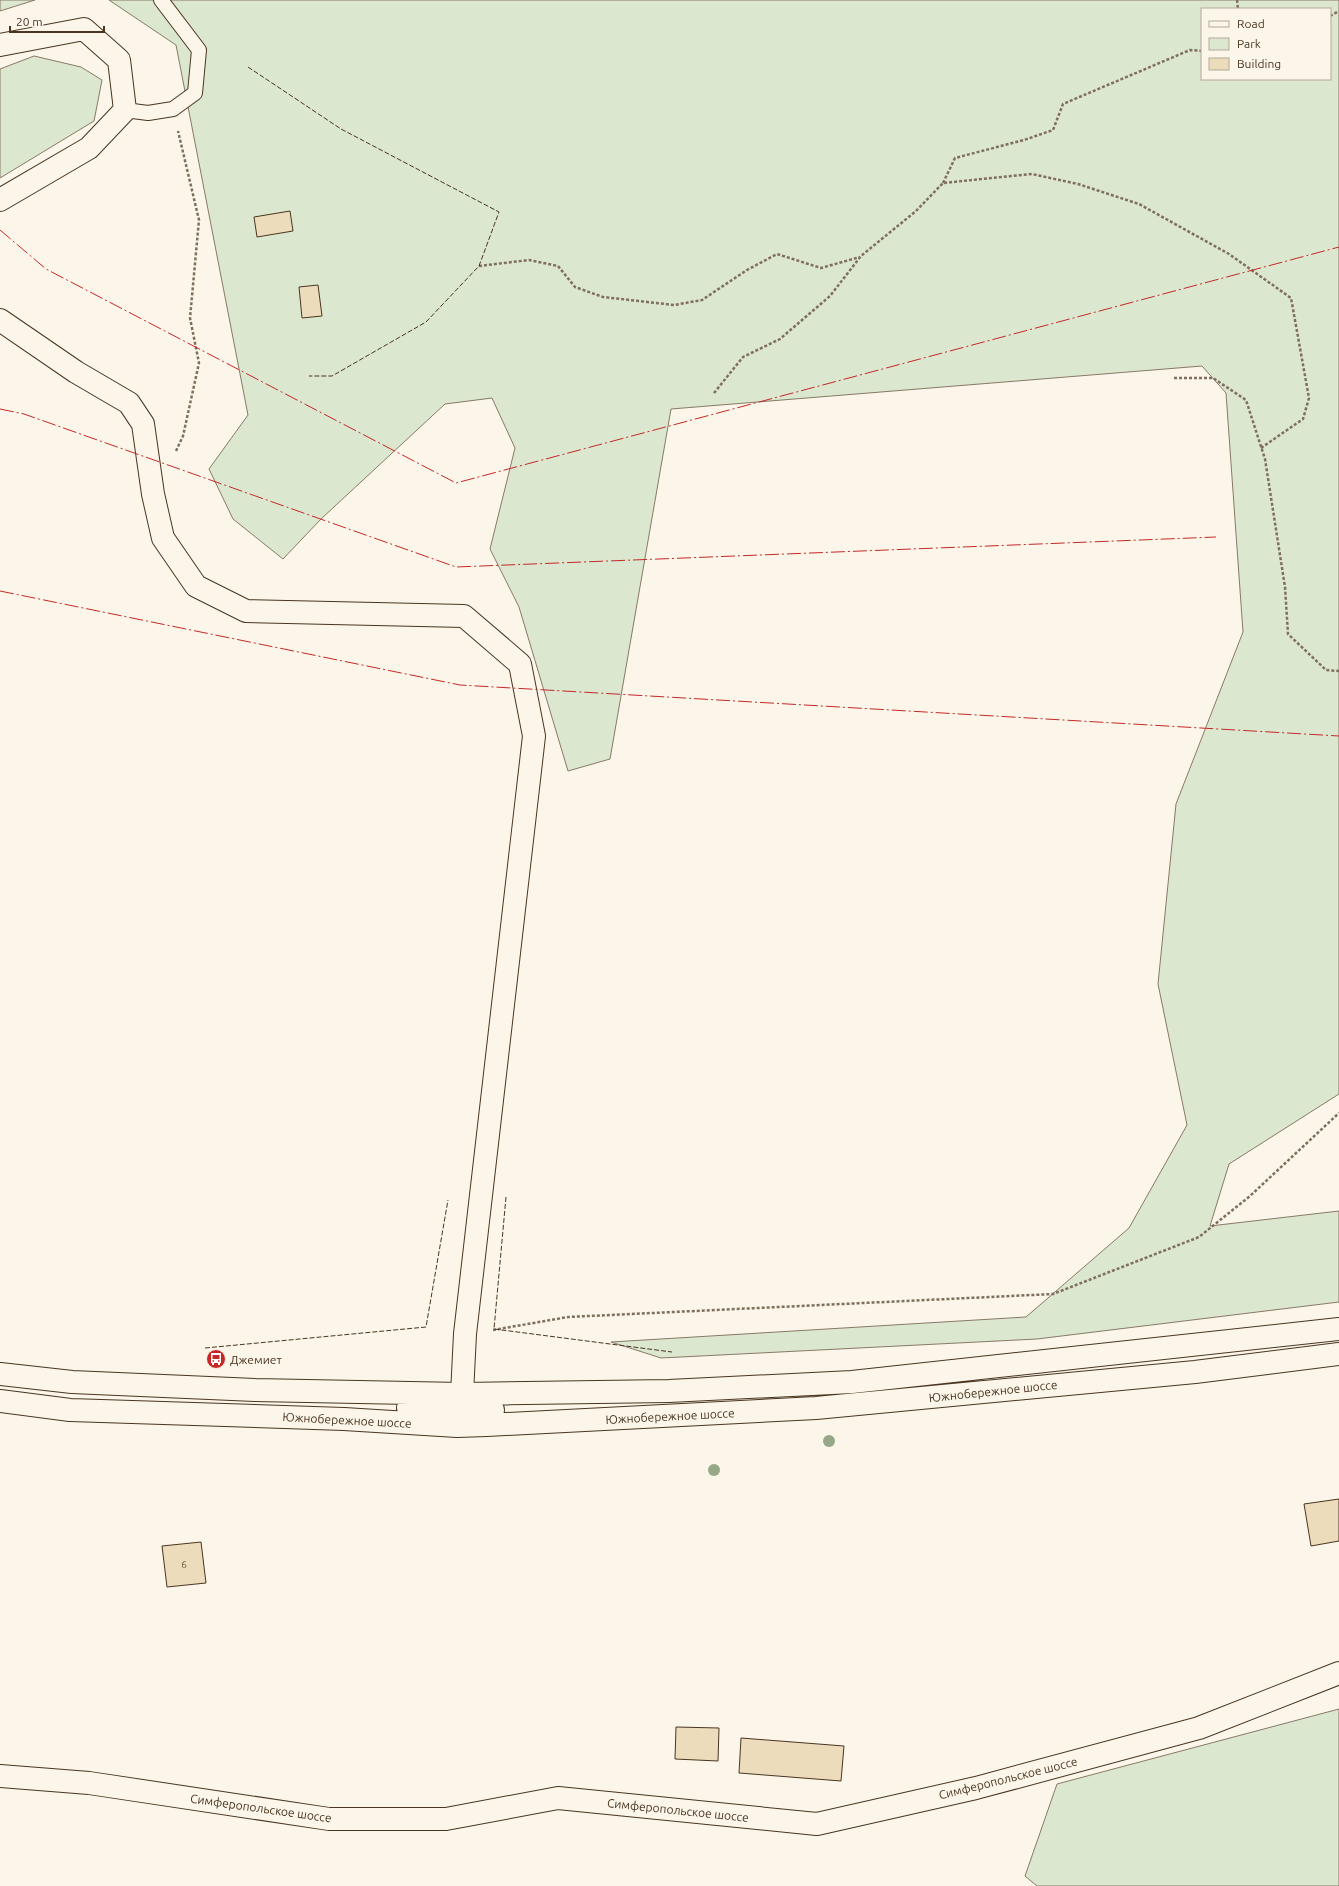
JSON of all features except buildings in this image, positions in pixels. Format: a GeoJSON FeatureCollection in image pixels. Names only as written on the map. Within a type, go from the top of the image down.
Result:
{"type":"FeatureCollection","features":[{"type":"Feature","properties":{"kind":"main road"},"geometry":{"type":"LineString","coordinates":[[0,45],[84,29],[119,60],[125,110],[89,148],[0,200]]}},
{"type":"Feature","properties":{"kind":"main road"},"geometry":{"type":"LineString","coordinates":[[0,320],[76,372],[128,403],[143,424],[153,494],[163,538],[196,586],[246,611],[464,616],[520,664],[534,736],[465,1334],[463,1395]]}},
{"type":"Feature","properties":{"kind":"main road","name":"Южнобережное шоссе"},"geometry":{"type":"LineString","coordinates":[[0,1374],[72,1382],[255,1390],[463,1395],[669,1391],[852,1382],[1339,1329]]}},
{"type":"Feature","properties":{"kind":"main road","name":"Южнобережное шоссе"},"geometry":{"type":"LineString","coordinates":[[0,1401],[70,1410],[344,1419],[457,1426],[816,1408],[1195,1372],[1339,1354]]}},
{"type":"Feature","properties":{"kind":"main road"},"geometry":{"type":"LineString","coordinates":[[344,1419],[358,1406],[463,1395],[529,1409],[558,1422]]}},
{"type":"Feature","properties":{"kind":"main road","name":"Симферопольское шоссе"},"geometry":{"type":"LineString","coordinates":[[0,1776],[89,1783],[329,1819],[446,1819],[558,1798],[817,1824],[976,1788],[1199,1728],[1339,1673]]}},
{"type":"Feature","properties":{"kind":"lane"},"geometry":{"type":"LineString","coordinates":[[125,110],[148,113],[173,109],[195,93],[199,50],[161,0]]}},
{"type":"Feature","properties":{"kind":"path"},"geometry":{"type":"LineString","coordinates":[[714,394],[743,357],[780,339],[830,296],[861,256],[916,211],[942,183],[955,158],[1024,140],[1053,130],[1063,104],[1190,50],[1201,51]]}},
{"type":"Feature","properties":{"kind":"path"},"geometry":{"type":"LineString","coordinates":[[173,109],[199,220],[190,318],[199,363],[183,436],[173,456]]}},
{"type":"Feature","properties":{"kind":"path"},"geometry":{"type":"LineString","coordinates":[[942,183],[1032,174],[1078,184],[1132,202],[1229,254],[1291,298],[1309,398],[1303,419],[1262,448]]}},
{"type":"Feature","properties":{"kind":"path"},"geometry":{"type":"LineString","coordinates":[[479,266],[529,260],[558,266],[575,287],[604,297],[674,305],[702,300],[747,270],[778,254],[822,268],[861,256]]}},
{"type":"Feature","properties":{"kind":"path"},"geometry":{"type":"LineString","coordinates":[[1174,378],[1213,378],[1246,400],[1265,460],[1285,587],[1288,634],[1326,670],[1339,671]]}},
{"type":"Feature","properties":{"kind":"path"},"geometry":{"type":"LineString","coordinates":[[465,1334],[568,1316],[1053,1294],[1199,1237],[1250,1196],[1339,1113]]}},
{"type":"Feature","properties":{"kind":"green space"},"geometry":{"type":"Polygon","coordinates":[[[0,0],[35,0],[0,11],[0,0]]]}},
{"type":"Feature","properties":{"kind":"green space"},"geometry":{"type":"Polygon","coordinates":[[[109,0],[1339,0],[1339,1094],[1229,1164],[1210,1226],[1339,1211],[1339,1302],[1037,1339],[661,1358],[611,1342],[1026,1317],[1129,1228],[1187,1125],[1158,984],[1176,804],[1243,632],[1226,393],[1202,366],[671,409],[610,759],[568,771],[519,607],[490,549],[515,448],[492,398],[445,404],[321,519],[283,559],[233,519],[209,469],[248,415],[176,45],[109,0]]]}},
{"type":"Feature","properties":{"kind":"green space"},"geometry":{"type":"Polygon","coordinates":[[[34,56],[81,67],[102,80],[94,121],[0,178],[0,69],[34,56]]]}},
{"type":"Feature","properties":{"kind":"green space"},"geometry":{"type":"Polygon","coordinates":[[[1339,1709],[1339,1886],[1037,1886],[1025,1876],[1057,1784],[1339,1709]]]}},
{"type":"Feature","properties":{"kind":"fence"},"geometry":{"type":"LineString","coordinates":[[248,67],[341,129],[499,212],[479,266],[426,322],[332,376],[309,376]]}},
{"type":"Feature","properties":{"kind":"fence"},"geometry":{"type":"LineString","coordinates":[[506,1197],[494,1329],[672,1352]]}},
{"type":"Feature","properties":{"kind":"fence"},"geometry":{"type":"LineString","coordinates":[[205,1348],[426,1327],[448,1200]]}},
{"type":"Feature","properties":{"kind":"power"},"geometry":{"type":"LineString","coordinates":[[0,230],[46,269],[456,483],[1339,247]]}},
{"type":"Feature","properties":{"kind":"power"},"geometry":{"type":"LineString","coordinates":[[0,409],[24,414],[456,567],[1216,537]]}},
{"type":"Feature","properties":{"kind":"power"},"geometry":{"type":"LineString","coordinates":[[0,591],[460,685],[1339,736]]}},
{"type":"Feature","properties":{"kind":"place","name":"Джемиет"},"geometry":{"type":"Point","coordinates":[216,1359]}}]}
